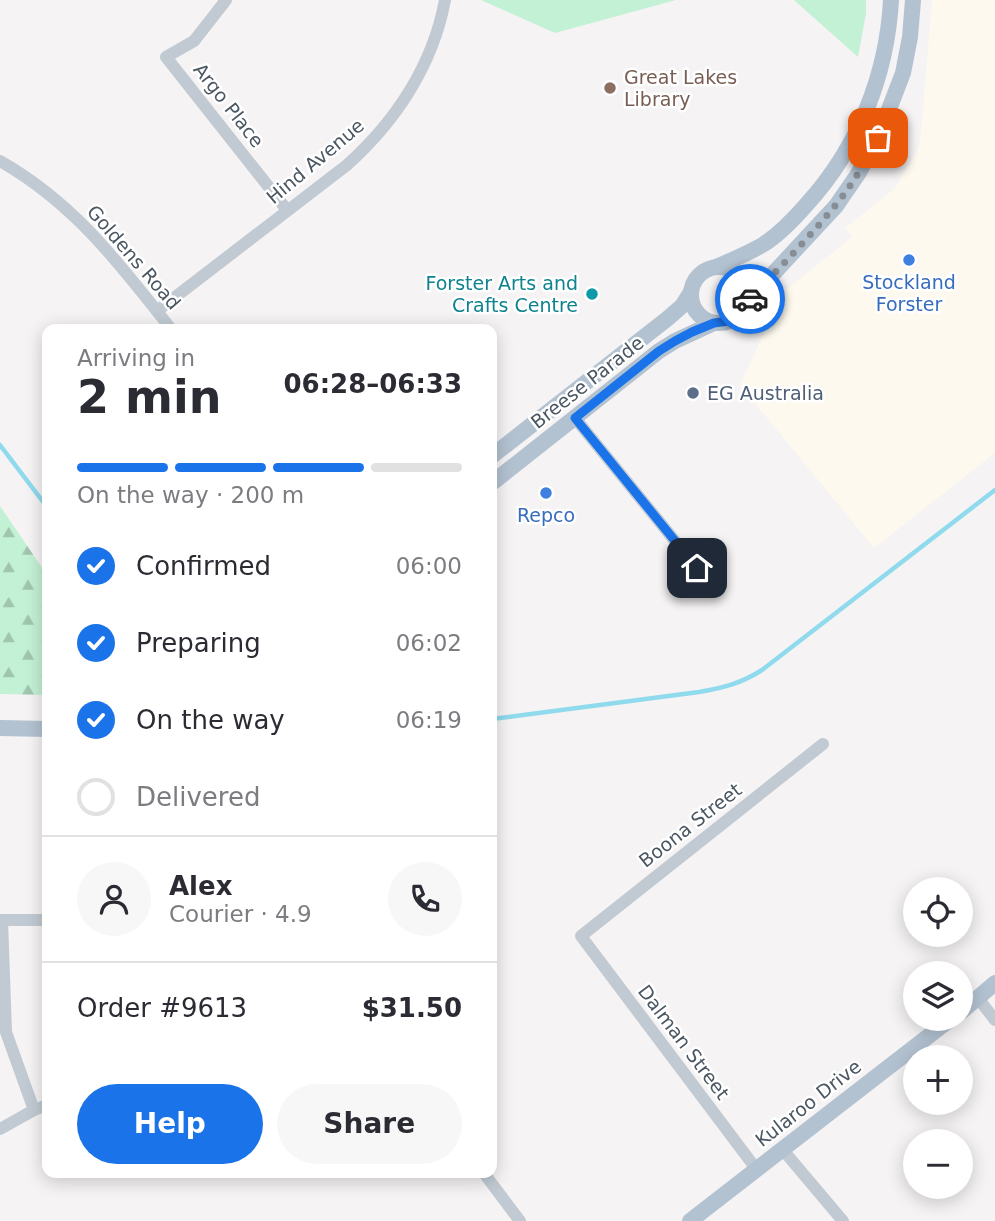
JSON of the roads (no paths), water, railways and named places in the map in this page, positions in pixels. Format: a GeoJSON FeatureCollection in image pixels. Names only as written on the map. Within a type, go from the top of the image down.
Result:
{"type":"FeatureCollection","features":[{"type":"Feature","properties":{"kind":"main road"},"geometry":{"type":"LineString","coordinates":[[891,0],[890,29],[873,94],[859,129],[841,161],[789,225],[763,244],[700,274],[691,292],[691,300],[699,315],[714,323],[735,318],[836,206],[858,174],[878,138],[903,73],[913,0]]}},
{"type":"Feature","properties":{"kind":"main road"},"geometry":{"type":"LineString","coordinates":[[716,267],[734,271],[741,277],[746,285],[745,304]]}},
{"type":"Feature","properties":{"kind":"main road","name":"Breese Parade"},"geometry":{"type":"LineString","coordinates":[[497,452],[667,319],[682,306],[691,292]]}},
{"type":"Feature","properties":{"kind":"main road","name":"Breese Parade"},"geometry":{"type":"LineString","coordinates":[[497,479],[659,351],[714,323]]}},
{"type":"Feature","properties":{"kind":"main road"},"geometry":{"type":"LineString","coordinates":[[0,728],[42,729]]}},
{"type":"Feature","properties":{"kind":"main road"},"geometry":{"type":"LineString","coordinates":[[973,1002],[995,983]]}},
{"type":"Feature","properties":{"kind":"main road","name":"Kularoo Drive"},"geometry":{"type":"LineString","coordinates":[[690,1221],[935,1031]]}},
{"type":"Feature","properties":{"kind":"street","name":"Argo Place"},"geometry":{"type":"LineString","coordinates":[[226,0],[194,41],[166,57],[287,210]]}},
{"type":"Feature","properties":{"kind":"street","name":"Hind Avenue"},"geometry":{"type":"LineString","coordinates":[[157,311],[366,148],[406,97],[430,52],[445,0]]}},
{"type":"Feature","properties":{"kind":"street","name":"Goldens Road"},"geometry":{"type":"LineString","coordinates":[[0,161],[49,194],[88,228],[114,256],[167,324]]}},
{"type":"Feature","properties":{"kind":"street"},"geometry":{"type":"LineString","coordinates":[[575,418],[697,568]]}},
{"type":"Feature","properties":{"kind":"street","name":"Boona Street"},"geometry":{"type":"LineString","coordinates":[[581,936],[823,744]]}},
{"type":"Feature","properties":{"kind":"street"},"geometry":{"type":"LineString","coordinates":[[34,1110],[6,1032],[1,920],[42,920]]}},
{"type":"Feature","properties":{"kind":"street","name":"Dalman Street"},"geometry":{"type":"LineString","coordinates":[[581,936],[757,1170]]}},
{"type":"Feature","properties":{"kind":"street"},"geometry":{"type":"LineString","coordinates":[[978,998],[995,1020]]}},
{"type":"Feature","properties":{"kind":"street"},"geometry":{"type":"LineString","coordinates":[[0,1129],[42,1107]]}},
{"type":"Feature","properties":{"kind":"street"},"geometry":{"type":"LineString","coordinates":[[783,1150],[843,1221]]}},
{"type":"Feature","properties":{"kind":"street"},"geometry":{"type":"LineString","coordinates":[[488,1178],[520,1221]]}},
{"type":"Feature","properties":{"kind":"waterway"},"geometry":{"type":"LineString","coordinates":[[0,445],[42,500]]}},
{"type":"Feature","properties":{"kind":"waterway"},"geometry":{"type":"LineString","coordinates":[[497,718],[699,692],[724,687],[747,678],[762,670],[995,490]]}},
{"type":"Feature","properties":{"kind":"place","name":"Great Lakes Library"},"geometry":{"type":"Point","coordinates":[610,88]}},
{"type":"Feature","properties":{"kind":"place","name":"Stockland Forster"},"geometry":{"type":"Point","coordinates":[909,260]}},
{"type":"Feature","properties":{"kind":"place","name":"Forster Arts and Crafts Centre"},"geometry":{"type":"Point","coordinates":[592,294]}},
{"type":"Feature","properties":{"kind":"place","name":"EG Australia"},"geometry":{"type":"Point","coordinates":[693,393]}},
{"type":"Feature","properties":{"kind":"place","name":"Repco"},"geometry":{"type":"Point","coordinates":[546,493]}}]}
